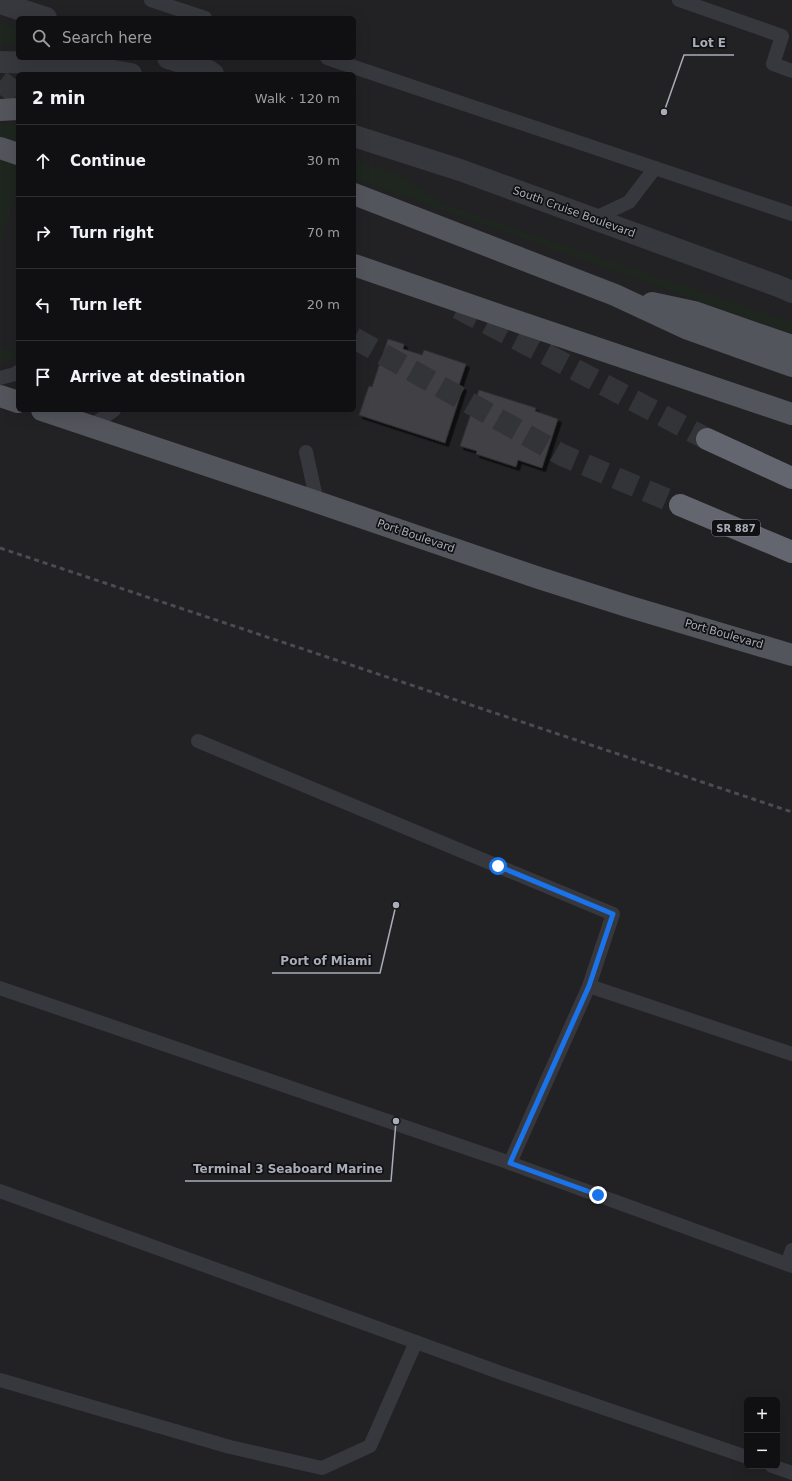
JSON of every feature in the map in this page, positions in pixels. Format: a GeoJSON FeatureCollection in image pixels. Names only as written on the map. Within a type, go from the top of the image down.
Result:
{"type":"FeatureCollection","features":[{"type":"Feature","properties":{"kind":"highway"},"geometry":{"type":"LineString","coordinates":[[707,439],[792,478]]}},
{"type":"Feature","properties":{"kind":"highway","name":"SR 887"},"geometry":{"type":"LineString","coordinates":[[680,505],[792,552]]}},
{"type":"Feature","properties":{"kind":"main road"},"geometry":{"type":"LineString","coordinates":[[0,110],[16,109]]}},
{"type":"Feature","properties":{"kind":"main road"},"geometry":{"type":"LineString","coordinates":[[0,148],[16,153]]}},
{"type":"Feature","properties":{"kind":"main road"},"geometry":{"type":"LineString","coordinates":[[356,195],[615,295],[688,329],[792,366]]}},
{"type":"Feature","properties":{"kind":"main road"},"geometry":{"type":"LineString","coordinates":[[356,266],[792,414]]}},
{"type":"Feature","properties":{"kind":"main road"},"geometry":{"type":"LineString","coordinates":[[615,295],[694,312],[792,346]]}},
{"type":"Feature","properties":{"kind":"main road"},"geometry":{"type":"LineString","coordinates":[[0,396],[16,401]]}},
{"type":"Feature","properties":{"kind":"main road","name":"Port Boulevard"},"geometry":{"type":"LineString","coordinates":[[48,412],[536,577],[627,606],[792,655]]}},
{"type":"Feature","properties":{"kind":"street"},"geometry":{"type":"LineString","coordinates":[[0,3],[40,16]]}},
{"type":"Feature","properties":{"kind":"street"},"geometry":{"type":"LineString","coordinates":[[174,60],[210,72]]}},
{"type":"Feature","properties":{"kind":"street"},"geometry":{"type":"LineString","coordinates":[[0,62],[43,63],[96,68],[119,72]]}},
{"type":"Feature","properties":{"kind":"street","name":"South Cruise Boulevard"},"geometry":{"type":"LineString","coordinates":[[356,137],[460,170],[787,291]]}},
{"type":"Feature","properties":{"kind":"lane"},"geometry":{"type":"LineString","coordinates":[[151,0],[199,16]]}},
{"type":"Feature","properties":{"kind":"lane"},"geometry":{"type":"LineString","coordinates":[[679,0],[782,36],[773,64],[792,70]]}},
{"type":"Feature","properties":{"kind":"lane"},"geometry":{"type":"LineString","coordinates":[[332,60],[792,214]]}},
{"type":"Feature","properties":{"kind":"lane"},"geometry":{"type":"LineString","coordinates":[[593,219],[629,202],[655,168]]}},
{"type":"Feature","properties":{"kind":"lane"},"geometry":{"type":"LineString","coordinates":[[0,378],[16,374]]}},
{"type":"Feature","properties":{"kind":"lane"},"geometry":{"type":"LineString","coordinates":[[90,426],[111,412]]}},
{"type":"Feature","properties":{"kind":"lane"},"geometry":{"type":"LineString","coordinates":[[306,452],[317,502]]}},
{"type":"Feature","properties":{"kind":"lane"},"geometry":{"type":"LineString","coordinates":[[198,741],[613,914],[589,986],[510,1163]]}},
{"type":"Feature","properties":{"kind":"lane"},"geometry":{"type":"LineString","coordinates":[[589,986],[792,1054]]}},
{"type":"Feature","properties":{"kind":"lane"},"geometry":{"type":"LineString","coordinates":[[0,988],[510,1163],[790,1265],[792,1250]]}},
{"type":"Feature","properties":{"kind":"lane"},"geometry":{"type":"LineString","coordinates":[[0,1191],[504,1374],[744,1457]]}},
{"type":"Feature","properties":{"kind":"lane"},"geometry":{"type":"LineString","coordinates":[[0,1380],[230,1447],[322,1468],[370,1446],[416,1342]]}},
{"type":"Feature","properties":{"kind":"lane"},"geometry":{"type":"LineString","coordinates":[[780,1469],[792,1473]]}},
{"type":"Feature","properties":{"kind":"shaded area"},"geometry":{"type":"Polygon","coordinates":[[[0,0],[792,0],[792,1481],[0,1481],[0,0]]]}},
{"type":"Feature","properties":{"kind":"shaded area"},"geometry":{"type":"Polygon","coordinates":[[[0,23],[16,27],[16,45],[0,46],[0,23]]]}},
{"type":"Feature","properties":{"kind":"shaded area"},"geometry":{"type":"Polygon","coordinates":[[[0,79],[16,79],[16,93],[0,94],[0,79]]]}},
{"type":"Feature","properties":{"kind":"shaded area"},"geometry":{"type":"Polygon","coordinates":[[[0,122],[16,125],[16,194],[0,248],[0,122]]]}},
{"type":"Feature","properties":{"kind":"shaded area"},"geometry":{"type":"Polygon","coordinates":[[[356,161],[396,173],[440,201],[477,216],[792,322],[792,334],[356,180],[356,161]]]}},
{"type":"Feature","properties":{"kind":"shaded area"},"geometry":{"type":"Polygon","coordinates":[[[0,347],[16,353],[16,358],[0,364],[0,347]]]}},
{"type":"Feature","properties":{"kind":"building"},"geometry":{"type":"Polygon","coordinates":[[[388,339],[404,344],[403,349],[422,355],[424,350],[466,364],[459,385],[463,387],[445,443],[359,415],[369,386],[372,387],[388,339]]]}},
{"type":"Feature","properties":{"kind":"building"},"geometry":{"type":"Polygon","coordinates":[[[479,390],[536,408],[535,411],[558,419],[542,468],[518,460],[516,467],[476,454],[477,451],[460,446],[479,390]]]}},
{"type":"Feature","properties":{"kind":"tunnel"},"geometry":{"type":"LineString","coordinates":[[0,81],[16,93]]}},
{"type":"Feature","properties":{"kind":"tunnel"},"geometry":{"type":"LineString","coordinates":[[458,308],[707,439]]}},
{"type":"Feature","properties":{"kind":"tunnel"},"geometry":{"type":"LineString","coordinates":[[356,339],[562,455],[680,505]]}},
{"type":"Feature","properties":{"kind":"railway"},"geometry":{"type":"LineString","coordinates":[[0,548],[792,812]]}},
{"type":"Feature","properties":{"kind":"place","name":"Lot E"},"geometry":{"type":"Point","coordinates":[664,112]}},
{"type":"Feature","properties":{"kind":"place","name":"Port of Miami"},"geometry":{"type":"Point","coordinates":[396,905]}},
{"type":"Feature","properties":{"kind":"place","name":"Terminal 3 Seaboard Marine"},"geometry":{"type":"Point","coordinates":[396,1121]}},
{"type":"Feature","properties":{"kind":"route"},"geometry":{"type":"LineString","coordinates":[[498,866],[613,914],[589,986],[510,1163],[598,1195]]}}]}
